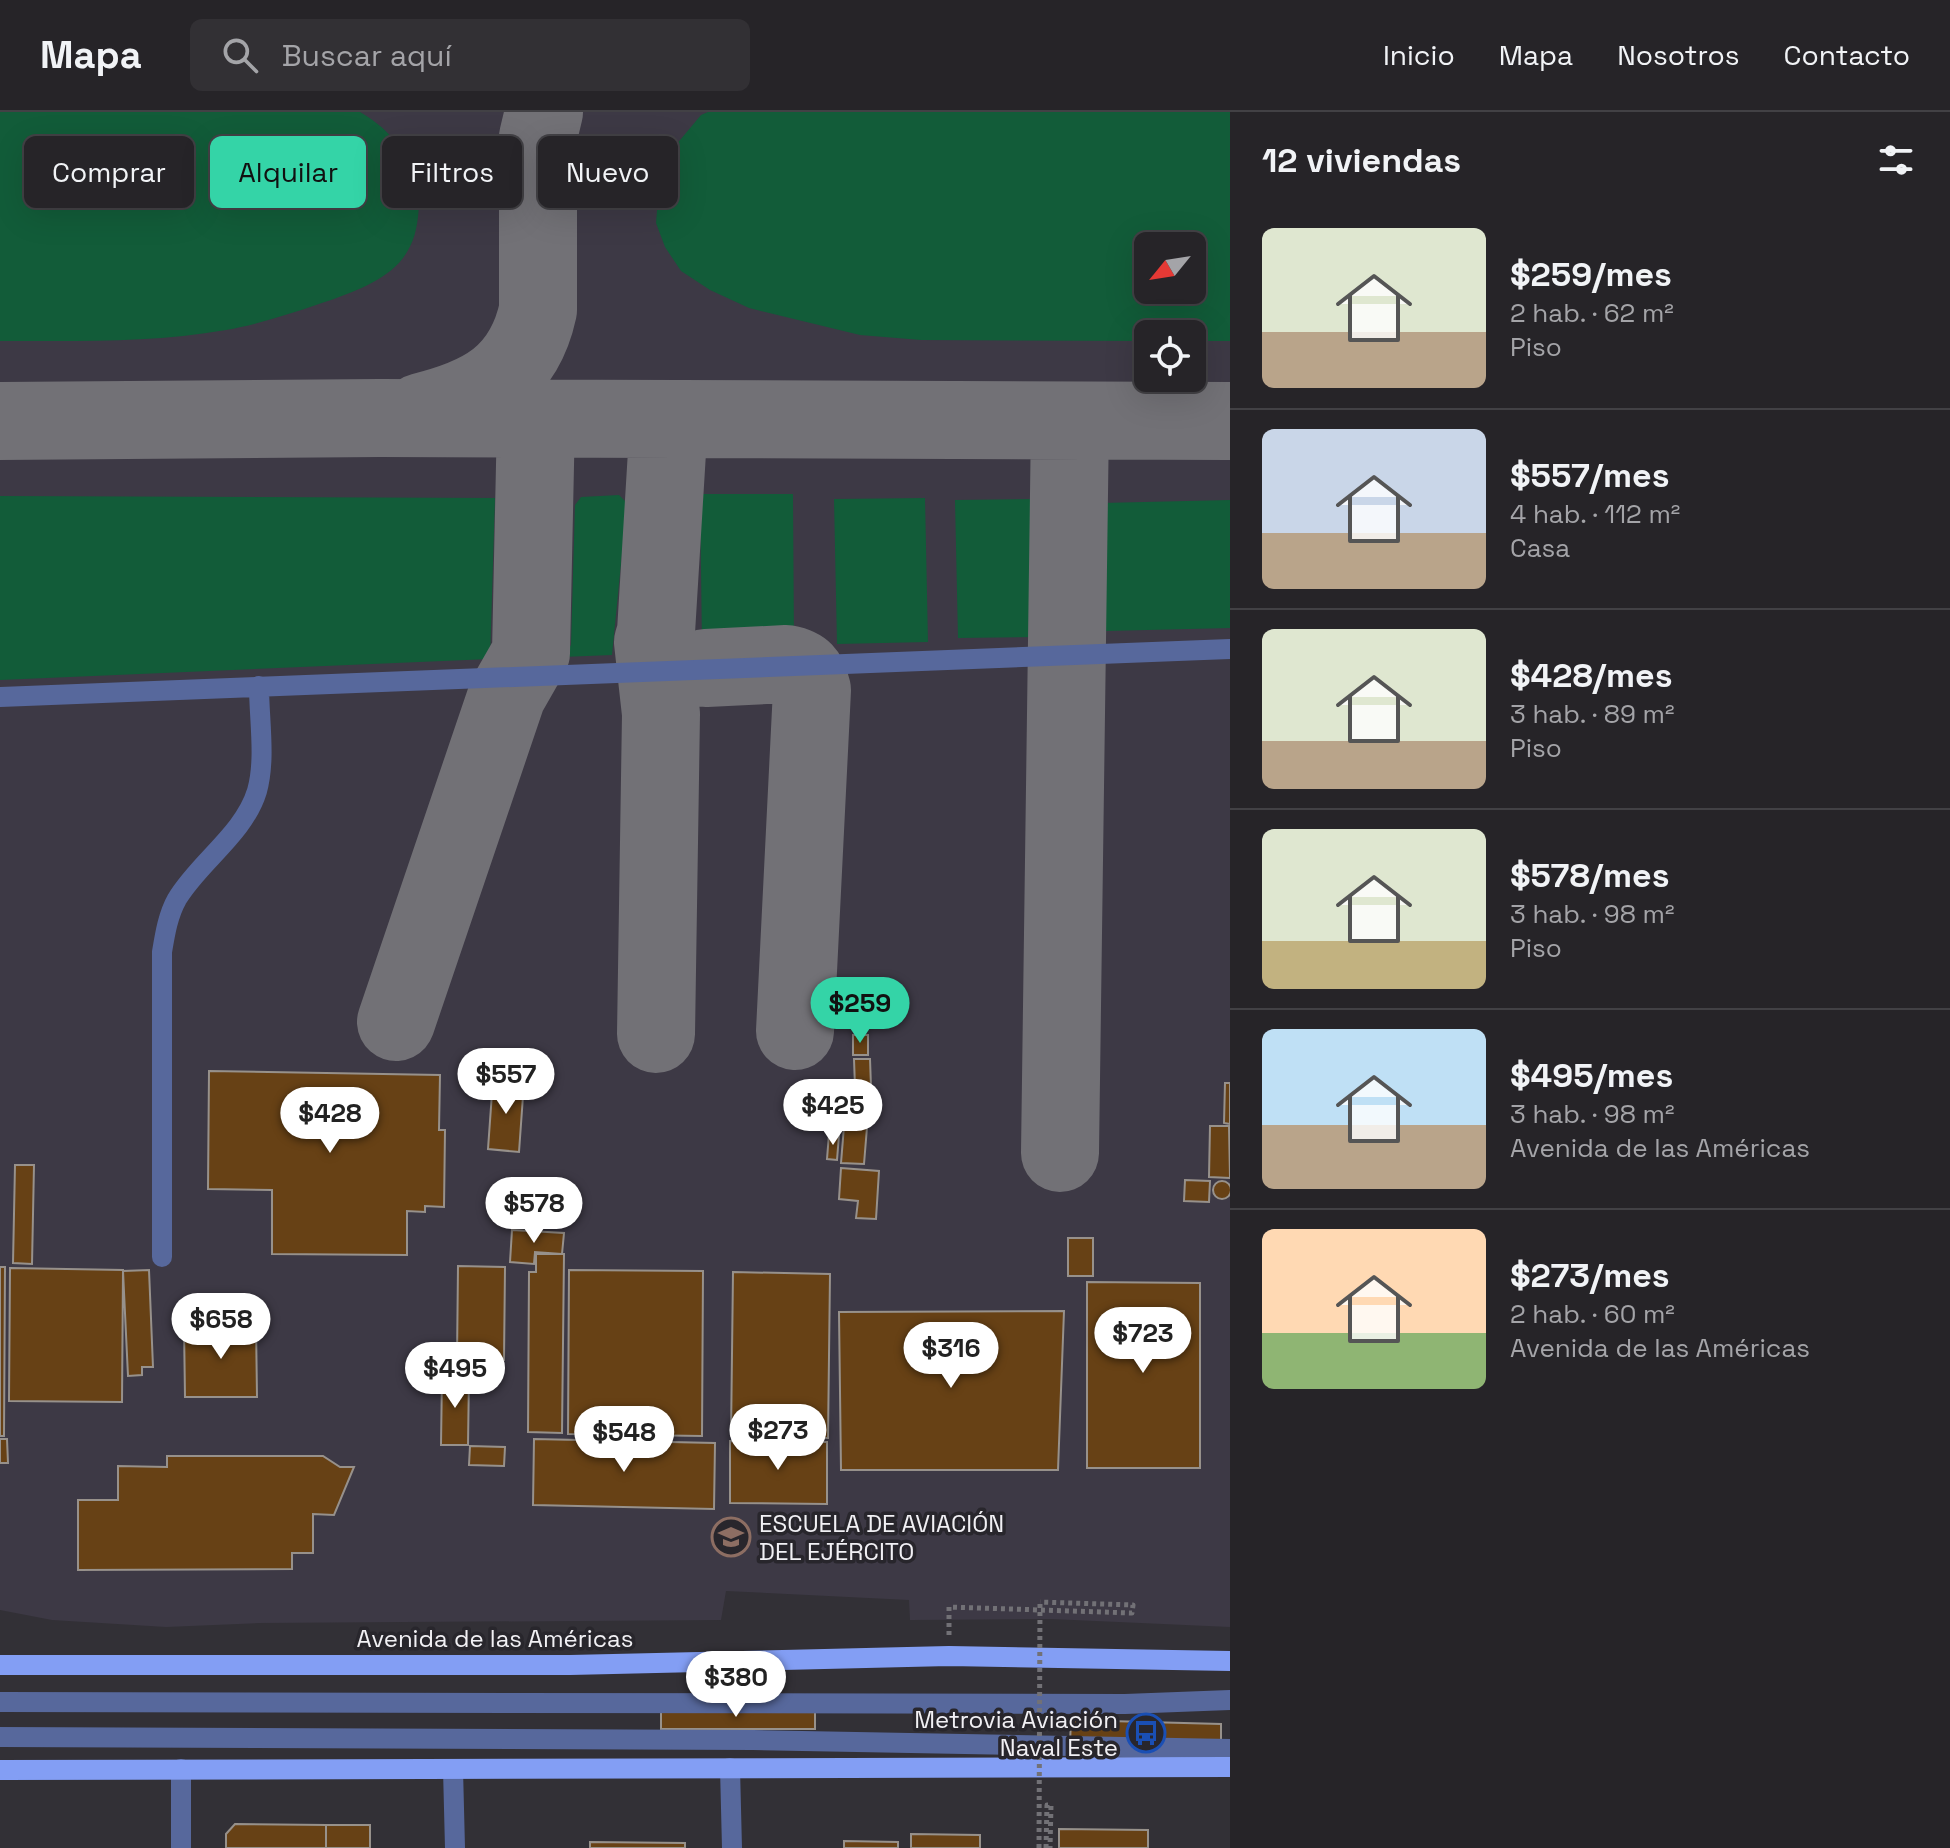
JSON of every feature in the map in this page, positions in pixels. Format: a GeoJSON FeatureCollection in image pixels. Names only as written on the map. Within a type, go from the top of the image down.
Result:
{"type":"FeatureCollection","features":[{"type":"Feature","properties":{"kind":"main road","name":"Avenida de las Américas"},"geometry":{"type":"LineString","coordinates":[[0,1665],[570,1665],[949,1656],[1230,1661]]}},
{"type":"Feature","properties":{"kind":"main road"},"geometry":{"type":"LineString","coordinates":[[0,1770],[1230,1767]]}},
{"type":"Feature","properties":{"kind":"street"},"geometry":{"type":"LineString","coordinates":[[0,697],[1230,649]]}},
{"type":"Feature","properties":{"kind":"street"},"geometry":{"type":"LineString","coordinates":[[162,1257],[162,952],[167,924],[177,899],[239,823],[256,792],[260,773],[259,686]]}},
{"type":"Feature","properties":{"kind":"street"},"geometry":{"type":"LineString","coordinates":[[0,1702],[1125,1704],[1230,1700]]}},
{"type":"Feature","properties":{"kind":"street"},"geometry":{"type":"LineString","coordinates":[[0,1737],[737,1739],[1230,1749]]}},
{"type":"Feature","properties":{"kind":"street"},"geometry":{"type":"LineString","coordinates":[[730,1768],[732,1848]]}},
{"type":"Feature","properties":{"kind":"street"},"geometry":{"type":"LineString","coordinates":[[181,1769],[181,1848]]}},
{"type":"Feature","properties":{"kind":"street"},"geometry":{"type":"LineString","coordinates":[[453,1769],[455,1848]]}},
{"type":"Feature","properties":{"kind":"path"},"geometry":{"type":"LineString","coordinates":[[949,1607],[1132,1613],[1133,1605],[1040,1602],[1039,1848]]}},
{"type":"Feature","properties":{"kind":"path"},"geometry":{"type":"LineString","coordinates":[[1047,1805],[1051,1805],[1048,1848],[1047,1805]]}},
{"type":"Feature","properties":{"kind":"shaded area"},"geometry":{"type":"Polygon","coordinates":[[[0,112],[1230,112],[1230,1627],[1051,1619],[910,1620],[909,1600],[726,1591],[721,1620],[260,1623],[166,1627],[52,1620],[0,1610],[0,112]]]}},
{"type":"Feature","properties":{"kind":"green space"},"geometry":{"type":"Polygon","coordinates":[[[0,112],[360,112],[390,136],[382,136],[382,208],[419,208],[419,211],[410,247],[393,269],[374,282],[279,317],[226,330],[142,339],[0,341],[0,112]]]}},
{"type":"Feature","properties":{"kind":"green space"},"geometry":{"type":"Polygon","coordinates":[[[708,112],[1230,112],[1230,341],[1206,341],[1206,320],[1134,320],[1134,341],[921,340],[860,335],[749,308],[710,290],[681,271],[665,247],[656,223],[657,208],[678,208],[678,142],[701,115],[708,112]]]}},
{"type":"Feature","properties":{"kind":"green space"},"geometry":{"type":"Polygon","coordinates":[[[700,494],[793,494],[794,645],[702,645],[700,494]]]}},
{"type":"Feature","properties":{"kind":"green space"},"geometry":{"type":"Polygon","coordinates":[[[619,495],[627,503],[612,655],[562,657],[571,645],[575,505],[581,497],[619,495]]]}},
{"type":"Feature","properties":{"kind":"green space"},"geometry":{"type":"Polygon","coordinates":[[[0,496],[495,498],[490,659],[0,680],[0,496]]]}},
{"type":"Feature","properties":{"kind":"green space"},"geometry":{"type":"Polygon","coordinates":[[[925,498],[928,642],[837,644],[834,499],[925,498]]]}},
{"type":"Feature","properties":{"kind":"green space"},"geometry":{"type":"Polygon","coordinates":[[[1039,499],[1042,637],[958,638],[955,500],[1039,499]]]}},
{"type":"Feature","properties":{"kind":"green space"},"geometry":{"type":"Polygon","coordinates":[[[1230,500],[1230,628],[1106,631],[1101,503],[1230,500]]]}},
{"type":"Feature","properties":{"kind":"building"},"geometry":{"type":"Polygon","coordinates":[[[853,1035],[868,1035],[868,1055],[853,1055],[853,1035]]]}},
{"type":"Feature","properties":{"kind":"building"},"geometry":{"type":"Polygon","coordinates":[[[854,1059],[870,1059],[871,1087],[855,1087],[854,1059]]]}},
{"type":"Feature","properties":{"kind":"building"},"geometry":{"type":"Polygon","coordinates":[[[209,1071],[440,1075],[439,1130],[445,1130],[444,1207],[425,1206],[425,1212],[407,1211],[407,1255],[272,1254],[272,1190],[208,1189],[209,1071]]]}},
{"type":"Feature","properties":{"kind":"building"},"geometry":{"type":"Polygon","coordinates":[[[493,1079],[524,1082],[519,1152],[488,1149],[493,1079]]]}},
{"type":"Feature","properties":{"kind":"building"},"geometry":{"type":"Polygon","coordinates":[[[1225,1083],[1230,1083],[1230,1124],[1224,1123],[1225,1083]]]}},
{"type":"Feature","properties":{"kind":"building"},"geometry":{"type":"Polygon","coordinates":[[[856,1093],[870,1094],[869,1114],[855,1113],[856,1093]]]}},
{"type":"Feature","properties":{"kind":"building"},"geometry":{"type":"Polygon","coordinates":[[[845,1114],[868,1115],[864,1164],[841,1163],[845,1114]]]}},
{"type":"Feature","properties":{"kind":"building"},"geometry":{"type":"Polygon","coordinates":[[[1210,1126],[1229,1126],[1230,1178],[1209,1177],[1210,1126]]]}},
{"type":"Feature","properties":{"kind":"building"},"geometry":{"type":"Polygon","coordinates":[[[829,1134],[839,1135],[837,1160],[827,1159],[829,1134]]]}},
{"type":"Feature","properties":{"kind":"building"},"geometry":{"type":"Polygon","coordinates":[[[15,1165],[34,1165],[32,1264],[13,1263],[15,1165]]]}},
{"type":"Feature","properties":{"kind":"building"},"geometry":{"type":"Polygon","coordinates":[[[841,1168],[879,1171],[876,1219],[856,1218],[858,1201],[839,1199],[841,1168]]]}},
{"type":"Feature","properties":{"kind":"building"},"geometry":{"type":"Polygon","coordinates":[[[1185,1180],[1210,1181],[1209,1202],[1184,1201],[1185,1180]]]}},
{"type":"Feature","properties":{"kind":"building"},"geometry":{"type":"Polygon","coordinates":[[[1222,1181],[1228,1184],[1228,1196],[1222,1199],[1216,1196],[1213,1190],[1216,1184],[1222,1181]]]}},
{"type":"Feature","properties":{"kind":"building"},"geometry":{"type":"Polygon","coordinates":[[[512,1230],[564,1233],[562,1254],[535,1252],[534,1264],[510,1262],[512,1230]]]}},
{"type":"Feature","properties":{"kind":"building"},"geometry":{"type":"Polygon","coordinates":[[[1068,1238],[1093,1238],[1093,1276],[1068,1276],[1068,1238]]]}},
{"type":"Feature","properties":{"kind":"building"},"geometry":{"type":"Polygon","coordinates":[[[536,1254],[564,1254],[562,1433],[528,1432],[529,1272],[536,1272],[536,1254]]]}},
{"type":"Feature","properties":{"kind":"building"},"geometry":{"type":"Polygon","coordinates":[[[458,1266],[505,1267],[504,1360],[457,1359],[458,1266]]]}},
{"type":"Feature","properties":{"kind":"building"},"geometry":{"type":"Polygon","coordinates":[[[0,1267],[5,1267],[4,1436],[0,1436],[0,1267]]]}},
{"type":"Feature","properties":{"kind":"building"},"geometry":{"type":"Polygon","coordinates":[[[10,1268],[123,1270],[122,1402],[9,1401],[10,1268]]]}},
{"type":"Feature","properties":{"kind":"building"},"geometry":{"type":"Polygon","coordinates":[[[149,1270],[153,1367],[142,1367],[142,1375],[128,1376],[123,1271],[149,1270]]]}},
{"type":"Feature","properties":{"kind":"building"},"geometry":{"type":"Polygon","coordinates":[[[569,1270],[703,1271],[702,1436],[568,1434],[569,1270]]]}},
{"type":"Feature","properties":{"kind":"building"},"geometry":{"type":"Polygon","coordinates":[[[733,1272],[830,1274],[828,1438],[731,1436],[733,1272]]]}},
{"type":"Feature","properties":{"kind":"building"},"geometry":{"type":"Polygon","coordinates":[[[1087,1282],[1200,1283],[1200,1468],[1087,1468],[1087,1282]]]}},
{"type":"Feature","properties":{"kind":"building"},"geometry":{"type":"Polygon","coordinates":[[[1064,1311],[1058,1470],[841,1470],[839,1312],[1064,1311]]]}},
{"type":"Feature","properties":{"kind":"building"},"geometry":{"type":"Polygon","coordinates":[[[256,1325],[257,1397],[185,1397],[184,1326],[256,1325]]]}},
{"type":"Feature","properties":{"kind":"building"},"geometry":{"type":"Polygon","coordinates":[[[442,1375],[469,1375],[468,1445],[441,1445],[442,1375]]]}},
{"type":"Feature","properties":{"kind":"building"},"geometry":{"type":"Polygon","coordinates":[[[0,1439],[7,1439],[8,1463],[0,1463],[0,1439]]]}},
{"type":"Feature","properties":{"kind":"building"},"geometry":{"type":"Polygon","coordinates":[[[534,1439],[715,1443],[714,1509],[533,1505],[534,1439]]]}},
{"type":"Feature","properties":{"kind":"building"},"geometry":{"type":"Polygon","coordinates":[[[730,1441],[827,1442],[827,1504],[730,1503],[730,1441]]]}},
{"type":"Feature","properties":{"kind":"building"},"geometry":{"type":"Polygon","coordinates":[[[470,1446],[505,1447],[504,1466],[469,1465],[470,1446]]]}},
{"type":"Feature","properties":{"kind":"building"},"geometry":{"type":"Polygon","coordinates":[[[167,1456],[323,1456],[340,1467],[354,1467],[334,1515],[313,1514],[313,1553],[292,1553],[292,1569],[78,1570],[78,1500],[118,1500],[118,1466],[167,1467],[167,1456]]]}},
{"type":"Feature","properties":{"kind":"building"},"geometry":{"type":"Polygon","coordinates":[[[661,1707],[815,1710],[815,1729],[661,1729],[661,1707]]]}},
{"type":"Feature","properties":{"kind":"building","name":"Metrovia Aviación Naval Este"},"geometry":{"type":"Polygon","coordinates":[[[1071,1720],[1221,1724],[1221,1743],[1070,1743],[1071,1720]]]}},
{"type":"Feature","properties":{"kind":"building"},"geometry":{"type":"Polygon","coordinates":[[[235,1824],[326,1825],[326,1848],[226,1848],[226,1834],[235,1824]]]}},
{"type":"Feature","properties":{"kind":"building"},"geometry":{"type":"Polygon","coordinates":[[[326,1825],[370,1825],[370,1848],[326,1848],[326,1825]]]}},
{"type":"Feature","properties":{"kind":"building"},"geometry":{"type":"Polygon","coordinates":[[[1059,1829],[1148,1830],[1148,1848],[1059,1848],[1059,1829]]]}},
{"type":"Feature","properties":{"kind":"building"},"geometry":{"type":"Polygon","coordinates":[[[911,1834],[980,1835],[980,1848],[911,1848],[911,1834]]]}},
{"type":"Feature","properties":{"kind":"building"},"geometry":{"type":"Polygon","coordinates":[[[844,1841],[898,1842],[898,1848],[844,1848],[844,1841]]]}},
{"type":"Feature","properties":{"kind":"building"},"geometry":{"type":"Polygon","coordinates":[[[590,1842],[685,1843],[685,1848],[590,1848],[590,1842]]]}},
{"type":"Feature","properties":{"kind":"taxiway"},"geometry":{"type":"LineString","coordinates":[[421,412],[463,399],[497,380],[511,367],[531,332],[538,310],[538,137],[544,112]]}},
{"type":"Feature","properties":{"kind":"taxiway"},"geometry":{"type":"LineString","coordinates":[[0,421],[380,418],[1230,421]]}},
{"type":"Feature","properties":{"kind":"taxiway"},"geometry":{"type":"LineString","coordinates":[[396,1022],[507,695],[531,653],[536,418]]}},
{"type":"Feature","properties":{"kind":"taxiway"},"geometry":{"type":"LineString","coordinates":[[656,1034],[661,714],[653,642],[669,419]]}},
{"type":"Feature","properties":{"kind":"taxiway"},"geometry":{"type":"LineString","coordinates":[[1060,1153],[1070,421]]}},
{"type":"Feature","properties":{"kind":"taxiway"},"geometry":{"type":"LineString","coordinates":[[706,668],[786,664],[804,672],[812,690],[795,1031]]}},
{"type":"Feature","properties":{"kind":"place","name":"ESCUELA DE AVIACIÓN DEL EJÉRCITO"},"geometry":{"type":"Point","coordinates":[731,1537]}},
{"type":"Feature","properties":{"kind":"place","name":"Metrovia Aviación Naval Este"},"geometry":{"type":"Point","coordinates":[1146,1733]}}]}
